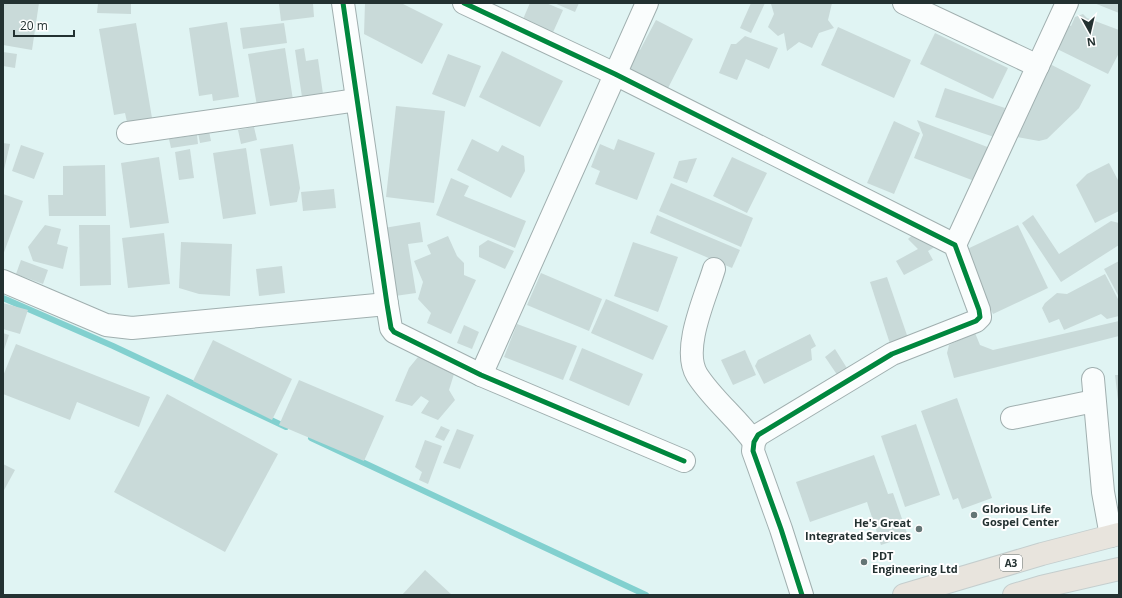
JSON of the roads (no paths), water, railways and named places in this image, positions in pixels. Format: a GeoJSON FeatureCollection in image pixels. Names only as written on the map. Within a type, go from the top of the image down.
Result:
{"type":"FeatureCollection","features":[{"type":"Feature","properties":{"kind":"highway","name":"A3"},"geometry":{"type":"LineString","coordinates":[[904,595],[1115,535]]}},
{"type":"Feature","properties":{"kind":"highway"},"geometry":{"type":"LineString","coordinates":[[1014,595],[1041,587],[1119,569]]}},
{"type":"Feature","properties":{"kind":"street"},"geometry":{"type":"LineString","coordinates":[[343,3],[391,328],[394,332],[482,375],[684,461]]}},
{"type":"Feature","properties":{"kind":"street"},"geometry":{"type":"LineString","coordinates":[[464,3],[615,74],[955,245],[979,310],[980,317],[976,321],[892,354],[758,435],[754,442],[753,451],[781,529],[802,595]]}},
{"type":"Feature","properties":{"kind":"street"},"geometry":{"type":"LineString","coordinates":[[482,375],[647,3]]}},
{"type":"Feature","properties":{"kind":"street"},"geometry":{"type":"LineString","coordinates":[[904,3],[1038,66]]}},
{"type":"Feature","properties":{"kind":"street"},"geometry":{"type":"LineString","coordinates":[[955,245],[1067,3]]}},
{"type":"Feature","properties":{"kind":"street"},"geometry":{"type":"LineString","coordinates":[[128,133],[357,100]]}},
{"type":"Feature","properties":{"kind":"street"},"geometry":{"type":"LineString","coordinates":[[714,269],[692,339],[692,358],[696,374],[722,405],[742,425],[754,442]]}},
{"type":"Feature","properties":{"kind":"street"},"geometry":{"type":"LineString","coordinates":[[3,281],[106,325],[132,328],[387,304]]}},
{"type":"Feature","properties":{"kind":"street"},"geometry":{"type":"LineString","coordinates":[[1093,379],[1103,492],[1115,535]]}},
{"type":"Feature","properties":{"kind":"street"},"geometry":{"type":"LineString","coordinates":[[1012,418],[1094,401]]}},
{"type":"Feature","properties":{"kind":"waterway"},"geometry":{"type":"LineString","coordinates":[[3,298],[113,346],[286,427]]}},
{"type":"Feature","properties":{"kind":"waterway"},"geometry":{"type":"LineString","coordinates":[[311,438],[646,595]]}},
{"type":"Feature","properties":{"kind":"place","name":"Glorious Life Gospel Center"},"geometry":{"type":"Point","coordinates":[974,515]}},
{"type":"Feature","properties":{"kind":"place","name":"He's Great Integrated Services"},"geometry":{"type":"Point","coordinates":[919,529]}},
{"type":"Feature","properties":{"kind":"place","name":"PDT Engineering Ltd"},"geometry":{"type":"Point","coordinates":[864,562]}}]}
